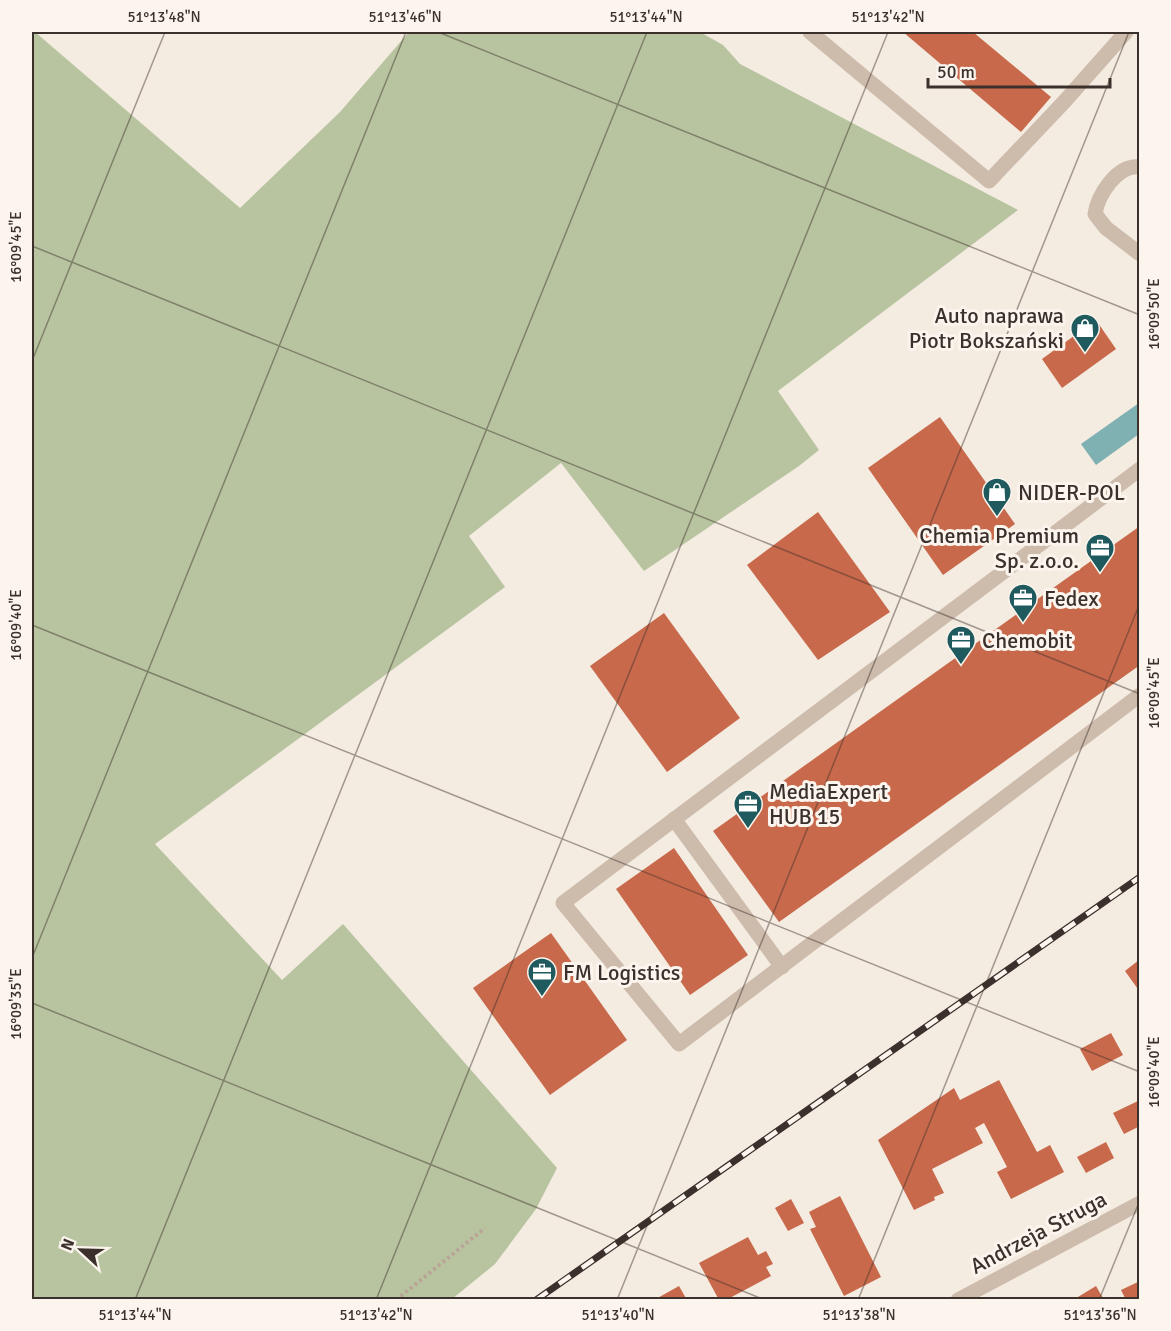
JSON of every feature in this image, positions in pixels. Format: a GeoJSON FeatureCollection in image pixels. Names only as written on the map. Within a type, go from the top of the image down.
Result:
{"type":"FeatureCollection","features":[{"type":"Feature","properties":{"kind":"street"},"geometry":{"type":"LineString","coordinates":[[810,32],[989,181],[1126,32]]}},
{"type":"Feature","properties":{"kind":"street"},"geometry":{"type":"LineString","coordinates":[[1140,167],[1131,166],[1114,179],[1101,197],[1095,214],[1106,228],[1140,254]]}},
{"type":"Feature","properties":{"kind":"street"},"geometry":{"type":"LineString","coordinates":[[1140,469],[563,903],[679,1044],[1140,695]]}},
{"type":"Feature","properties":{"kind":"street"},"geometry":{"type":"LineString","coordinates":[[675,819],[782,967]]}},
{"type":"Feature","properties":{"kind":"street","name":"Andrzeja Struga"},"geometry":{"type":"LineString","coordinates":[[958,1299],[1140,1203]]}},
{"type":"Feature","properties":{"kind":"path"},"geometry":{"type":"LineString","coordinates":[[396,1299],[485,1228]]}},
{"type":"Feature","properties":{"kind":"green space"},"geometry":{"type":"Polygon","coordinates":[[[32,32],[35,32],[240,208],[340,112],[409,32],[700,32],[723,45],[740,64],[1018,210],[778,391],[819,450],[799,466],[644,571],[561,463],[469,536],[505,587],[155,844],[282,980],[343,924],[557,1168],[536,1209],[495,1264],[452,1299],[32,1299],[32,32]]]}},
{"type":"Feature","properties":{"kind":"water"},"geometry":{"type":"Polygon","coordinates":[[[1139,403],[1139,434],[1096,465],[1081,444],[1139,403]]]}},
{"type":"Feature","properties":{"kind":"building"},"geometry":{"type":"Polygon","coordinates":[[[903,32],[973,32],[1051,97],[1021,132],[903,32]]]}},
{"type":"Feature","properties":{"kind":"building"},"geometry":{"type":"Polygon","coordinates":[[[1096,320],[1116,349],[1062,388],[1042,359],[1096,320]]]}},
{"type":"Feature","properties":{"kind":"building"},"geometry":{"type":"Polygon","coordinates":[[[940,417],[1015,524],[943,575],[868,468],[940,417]]]}},
{"type":"Feature","properties":{"kind":"building"},"geometry":{"type":"Polygon","coordinates":[[[818,512],[890,612],[818,660],[747,565],[818,512]]]}},
{"type":"Feature","properties":{"kind":"building"},"geometry":{"type":"Polygon","coordinates":[[[1140,526],[1140,665],[779,922],[713,831],[1140,526]]]}},
{"type":"Feature","properties":{"kind":"building"},"geometry":{"type":"Polygon","coordinates":[[[664,613],[740,718],[667,772],[590,666],[664,613]]]}},
{"type":"Feature","properties":{"kind":"building"},"geometry":{"type":"Polygon","coordinates":[[[674,848],[748,955],[690,995],[616,889],[674,848]]]}},
{"type":"Feature","properties":{"kind":"building"},"geometry":{"type":"Polygon","coordinates":[[[551,933],[627,1040],[550,1095],[473,988],[551,933]]]}},
{"type":"Feature","properties":{"kind":"building"},"geometry":{"type":"Polygon","coordinates":[[[1139,960],[1140,962],[1140,992],[1125,971],[1139,960]]]}},
{"type":"Feature","properties":{"kind":"building"},"geometry":{"type":"Polygon","coordinates":[[[1111,1033],[1123,1055],[1092,1071],[1080,1049],[1111,1033]]]}},
{"type":"Feature","properties":{"kind":"building"},"geometry":{"type":"Polygon","coordinates":[[[999,1080],[1037,1152],[1050,1145],[1064,1172],[1011,1199],[997,1172],[1007,1167],[984,1123],[975,1128],[983,1143],[932,1169],[944,1193],[914,1210],[878,1140],[954,1088],[960,1100],[999,1080]]]}},
{"type":"Feature","properties":{"kind":"building"},"geometry":{"type":"Polygon","coordinates":[[[1140,1100],[1140,1126],[1124,1134],[1113,1113],[1140,1100]]]}},
{"type":"Feature","properties":{"kind":"building"},"geometry":{"type":"Polygon","coordinates":[[[1106,1142],[1114,1158],[1086,1173],[1077,1157],[1106,1142]]]}},
{"type":"Feature","properties":{"kind":"building"},"geometry":{"type":"Polygon","coordinates":[[[840,1196],[881,1277],[844,1296],[810,1229],[816,1227],[809,1212],[840,1196]]]}},
{"type":"Feature","properties":{"kind":"building"},"geometry":{"type":"Polygon","coordinates":[[[791,1199],[804,1223],[788,1231],[775,1208],[791,1199]]]}},
{"type":"Feature","properties":{"kind":"building"},"geometry":{"type":"Polygon","coordinates":[[[748,1237],[758,1255],[766,1251],[773,1264],[766,1267],[771,1276],[726,1300],[719,1300],[699,1263],[748,1237]]]}},
{"type":"Feature","properties":{"kind":"building"},"geometry":{"type":"Polygon","coordinates":[[[1140,1281],[1140,1300],[1126,1300],[1121,1290],[1140,1281]]]}},
{"type":"Feature","properties":{"kind":"building"},"geometry":{"type":"Polygon","coordinates":[[[679,1286],[687,1300],[654,1300],[679,1286]]]}},
{"type":"Feature","properties":{"kind":"building"},"geometry":{"type":"Polygon","coordinates":[[[1096,1286],[1104,1300],[1073,1300],[1096,1286]]]}},
{"type":"Feature","properties":{"kind":"railway"},"geometry":{"type":"LineString","coordinates":[[536,1300],[1140,877]]}},
{"type":"Feature","properties":{"kind":"place","name":"Auto naprawa Piotr Bokszański"},"geometry":{"type":"Point","coordinates":[1085,354]}},
{"type":"Feature","properties":{"kind":"place","name":"NIDER-POL"},"geometry":{"type":"Point","coordinates":[997,518]}},
{"type":"Feature","properties":{"kind":"place","name":"Chemia Premium Sp. z.o.o."},"geometry":{"type":"Point","coordinates":[1100,574]}},
{"type":"Feature","properties":{"kind":"place","name":"Fedex"},"geometry":{"type":"Point","coordinates":[1023,624]}},
{"type":"Feature","properties":{"kind":"place","name":"Chemobit"},"geometry":{"type":"Point","coordinates":[961,666]}},
{"type":"Feature","properties":{"kind":"place","name":"MediaExpert HUB 15"},"geometry":{"type":"Point","coordinates":[748,830]}},
{"type":"Feature","properties":{"kind":"place","name":"FM Logistics"},"geometry":{"type":"Point","coordinates":[542,998]}}]}
